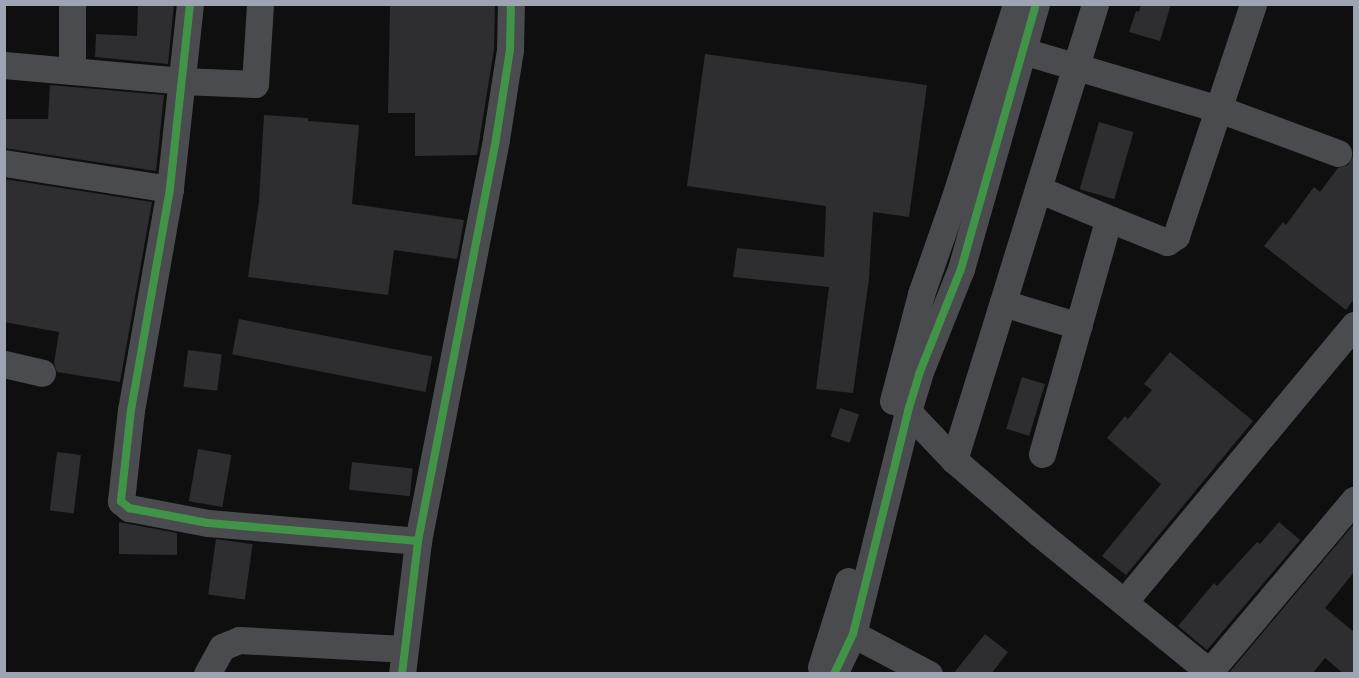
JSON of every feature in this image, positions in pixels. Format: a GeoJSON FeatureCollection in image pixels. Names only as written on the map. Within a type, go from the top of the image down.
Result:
{"type":"FeatureCollection","features":[{"type":"Feature","properties":{"kind":"street"},"geometry":{"type":"LineString","coordinates":[[72,4],[72,71]]}},
{"type":"Feature","properties":{"kind":"street"},"geometry":{"type":"LineString","coordinates":[[190,4],[170,189],[131,410],[120,495],[124,505],[208,523],[418,541]]}},
{"type":"Feature","properties":{"kind":"street"},"geometry":{"type":"LineString","coordinates":[[4,64],[182,81],[255,84],[260,4]]}},
{"type":"Feature","properties":{"kind":"street"},"geometry":{"type":"LineString","coordinates":[[207,674],[222,647],[239,639],[403,661],[418,541],[496,139],[510,50],[511,4]]}},
{"type":"Feature","properties":{"kind":"street"},"geometry":{"type":"LineString","coordinates":[[834,674],[901,404],[921,294],[954,200],[1016,4]]}},
{"type":"Feature","properties":{"kind":"street"},"geometry":{"type":"LineString","coordinates":[[901,404],[919,374],[961,269],[1036,4]]}},
{"type":"Feature","properties":{"kind":"street"},"geometry":{"type":"LineString","coordinates":[[954,460],[1095,4]]}},
{"type":"Feature","properties":{"kind":"street"},"geometry":{"type":"LineString","coordinates":[[1038,189],[1158,241],[1172,241],[1180,225],[1253,4]]}},
{"type":"Feature","properties":{"kind":"street"},"geometry":{"type":"LineString","coordinates":[[1023,51],[1076,69],[1219,109],[1338,153]]}},
{"type":"Feature","properties":{"kind":"street"},"geometry":{"type":"LineString","coordinates":[[4,163],[170,189]]}},
{"type":"Feature","properties":{"kind":"street"},"geometry":{"type":"LineString","coordinates":[[1042,454],[1104,232],[1112,220]]}},
{"type":"Feature","properties":{"kind":"street"},"geometry":{"type":"LineString","coordinates":[[1003,303],[1079,326]]}},
{"type":"Feature","properties":{"kind":"street"},"geometry":{"type":"LineString","coordinates":[[1124,602],[1354,325]]}},
{"type":"Feature","properties":{"kind":"street"},"geometry":{"type":"LineString","coordinates":[[4,364],[42,373]]}},
{"type":"Feature","properties":{"kind":"street"},"geometry":{"type":"LineString","coordinates":[[901,404],[954,460],[1211,672],[1354,500]]}},
{"type":"Feature","properties":{"kind":"street"},"geometry":{"type":"LineString","coordinates":[[818,674],[844,631]]}},
{"type":"Feature","properties":{"kind":"street"},"geometry":{"type":"LineString","coordinates":[[844,631],[929,674]]}},
{"type":"Feature","properties":{"kind":"building"},"geometry":{"type":"Polygon","coordinates":[[[138,4],[174,4],[168,64],[95,57],[96,34],[137,36],[138,4]]]}},
{"type":"Feature","properties":{"kind":"building"},"geometry":{"type":"Polygon","coordinates":[[[390,4],[495,4],[494,49],[477,155],[415,156],[415,113],[388,113],[390,4]]]}},
{"type":"Feature","properties":{"kind":"building"},"geometry":{"type":"Polygon","coordinates":[[[1141,4],[1171,4],[1160,41],[1129,32],[1136,11],[1139,12],[1141,4]]]}},
{"type":"Feature","properties":{"kind":"building"},"geometry":{"type":"Polygon","coordinates":[[[705,54],[927,85],[909,217],[873,212],[869,279],[853,393],[816,389],[829,287],[733,277],[737,248],[824,257],[826,206],[687,186],[705,54]]]}},
{"type":"Feature","properties":{"kind":"building"},"geometry":{"type":"Polygon","coordinates":[[[50,85],[164,95],[156,171],[4,148],[4,119],[48,119],[50,85]]]}},
{"type":"Feature","properties":{"kind":"building"},"geometry":{"type":"Polygon","coordinates":[[[264,115],[359,125],[352,204],[464,220],[457,259],[394,250],[388,295],[248,277],[259,201],[264,115]]]}},
{"type":"Feature","properties":{"kind":"building"},"geometry":{"type":"Polygon","coordinates":[[[1099,122],[1134,132],[1114,199],[1080,189],[1099,122]]]}},
{"type":"Feature","properties":{"kind":"building"},"geometry":{"type":"Polygon","coordinates":[[[1354,154],[1354,299],[1346,310],[1264,246],[1283,222],[1286,225],[1314,187],[1320,192],[1338,168],[1348,165],[1354,154]]]}},
{"type":"Feature","properties":{"kind":"building"},"geometry":{"type":"Polygon","coordinates":[[[4,179],[152,202],[120,382],[57,372],[54,363],[59,332],[4,322],[4,179]]]}},
{"type":"Feature","properties":{"kind":"building"},"geometry":{"type":"Polygon","coordinates":[[[239,319],[432,357],[426,392],[232,354],[239,319]]]}},
{"type":"Feature","properties":{"kind":"building"},"geometry":{"type":"Polygon","coordinates":[[[188,350],[222,354],[217,391],[183,387],[188,350]]]}},
{"type":"Feature","properties":{"kind":"building"},"geometry":{"type":"Polygon","coordinates":[[[1170,352],[1253,421],[1126,575],[1102,556],[1161,484],[1107,438],[1125,416],[1128,419],[1152,390],[1144,384],[1170,352]]]}},
{"type":"Feature","properties":{"kind":"building"},"geometry":{"type":"Polygon","coordinates":[[[1022,377],[1045,384],[1029,436],[1006,429],[1022,377]]]}},
{"type":"Feature","properties":{"kind":"building"},"geometry":{"type":"Polygon","coordinates":[[[840,408],[859,414],[850,443],[831,437],[840,408]]]}},
{"type":"Feature","properties":{"kind":"building"},"geometry":{"type":"Polygon","coordinates":[[[198,449],[231,455],[222,507],[189,501],[198,449]]]}},
{"type":"Feature","properties":{"kind":"building"},"geometry":{"type":"Polygon","coordinates":[[[57,452],[81,455],[74,513],[50,511],[57,452]]]}},
{"type":"Feature","properties":{"kind":"building"},"geometry":{"type":"Polygon","coordinates":[[[352,462],[413,468],[410,496],[349,490],[352,462]]]}},
{"type":"Feature","properties":{"kind":"building"},"geometry":{"type":"Polygon","coordinates":[[[119,522],[177,533],[177,555],[119,554],[119,522]]]}},
{"type":"Feature","properties":{"kind":"building"},"geometry":{"type":"Polygon","coordinates":[[[1279,522],[1300,540],[1207,650],[1178,626],[1214,583],[1217,586],[1257,542],[1260,544],[1279,522]]]}},
{"type":"Feature","properties":{"kind":"building"},"geometry":{"type":"Polygon","coordinates":[[[1354,524],[1354,572],[1325,608],[1354,632],[1354,674],[1344,674],[1325,658],[1312,674],[1228,674],[1354,524]]]}},
{"type":"Feature","properties":{"kind":"building"},"geometry":{"type":"Polygon","coordinates":[[[216,539],[253,544],[245,600],[208,594],[216,539]]]}},
{"type":"Feature","properties":{"kind":"building"},"geometry":{"type":"Polygon","coordinates":[[[985,634],[1008,652],[991,674],[953,674],[985,634]]]}},
{"type":"Feature","properties":{"kind":"cycle path"},"geometry":{"type":"LineString","coordinates":[[190,4],[170,189],[131,410],[121,501],[129,508],[208,523],[418,541]]}},
{"type":"Feature","properties":{"kind":"cycle path"},"geometry":{"type":"LineString","coordinates":[[402,674],[418,541],[496,139],[510,50],[511,4]]}},
{"type":"Feature","properties":{"kind":"cycle path"},"geometry":{"type":"LineString","coordinates":[[834,674],[853,634],[908,411],[919,374],[961,269],[1036,4]]}}]}
